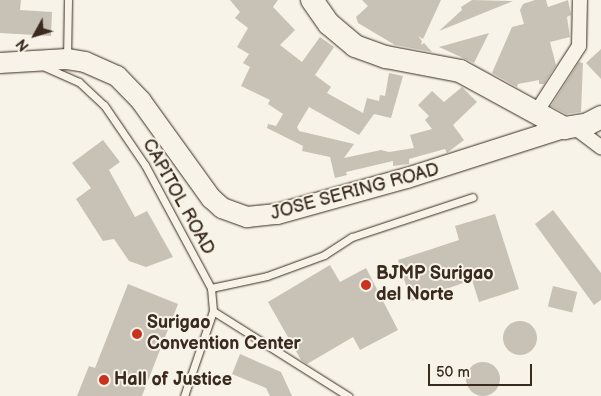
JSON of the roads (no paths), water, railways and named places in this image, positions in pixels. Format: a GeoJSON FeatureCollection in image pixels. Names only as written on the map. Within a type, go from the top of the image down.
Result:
{"type":"FeatureCollection","features":[{"type":"Feature","properties":{"kind":"main road"},"geometry":{"type":"LineString","coordinates":[[312,0],[329,24],[355,46],[386,57],[460,71],[569,128],[601,117]]}},
{"type":"Feature","properties":{"kind":"main road","name":"JOSE SERING ROAD"},"geometry":{"type":"LineString","coordinates":[[0,63],[67,58],[85,62],[117,76],[141,102],[211,198],[222,208],[247,217],[277,214],[398,180],[569,128]]}},
{"type":"Feature","properties":{"kind":"street"},"geometry":{"type":"LineString","coordinates":[[537,112],[579,46],[580,0]]}},
{"type":"Feature","properties":{"kind":"street"},"geometry":{"type":"LineString","coordinates":[[569,128],[601,147]]}},
{"type":"Feature","properties":{"kind":"lane"},"geometry":{"type":"LineString","coordinates":[[67,58],[68,0]]}},
{"type":"Feature","properties":{"kind":"lane","name":"CAPITOL ROAD"},"geometry":{"type":"LineString","coordinates":[[26,60],[79,82],[104,105],[146,166],[211,288],[213,311],[184,396]]}},
{"type":"Feature","properties":{"kind":"lane"},"geometry":{"type":"LineString","coordinates":[[211,288],[268,276],[324,255],[352,237],[473,197]]}},
{"type":"Feature","properties":{"kind":"lane"},"geometry":{"type":"LineString","coordinates":[[213,311],[348,396]]}},
{"type":"Feature","properties":{"kind":"place","name":"BJMP Surigao del Norte"},"geometry":{"type":"Point","coordinates":[366,285]}},
{"type":"Feature","properties":{"kind":"place","name":"Surigao Convention Center"},"geometry":{"type":"Point","coordinates":[137,334]}},
{"type":"Feature","properties":{"kind":"place","name":"Hall of Justice"},"geometry":{"type":"Point","coordinates":[104,380]}}]}
